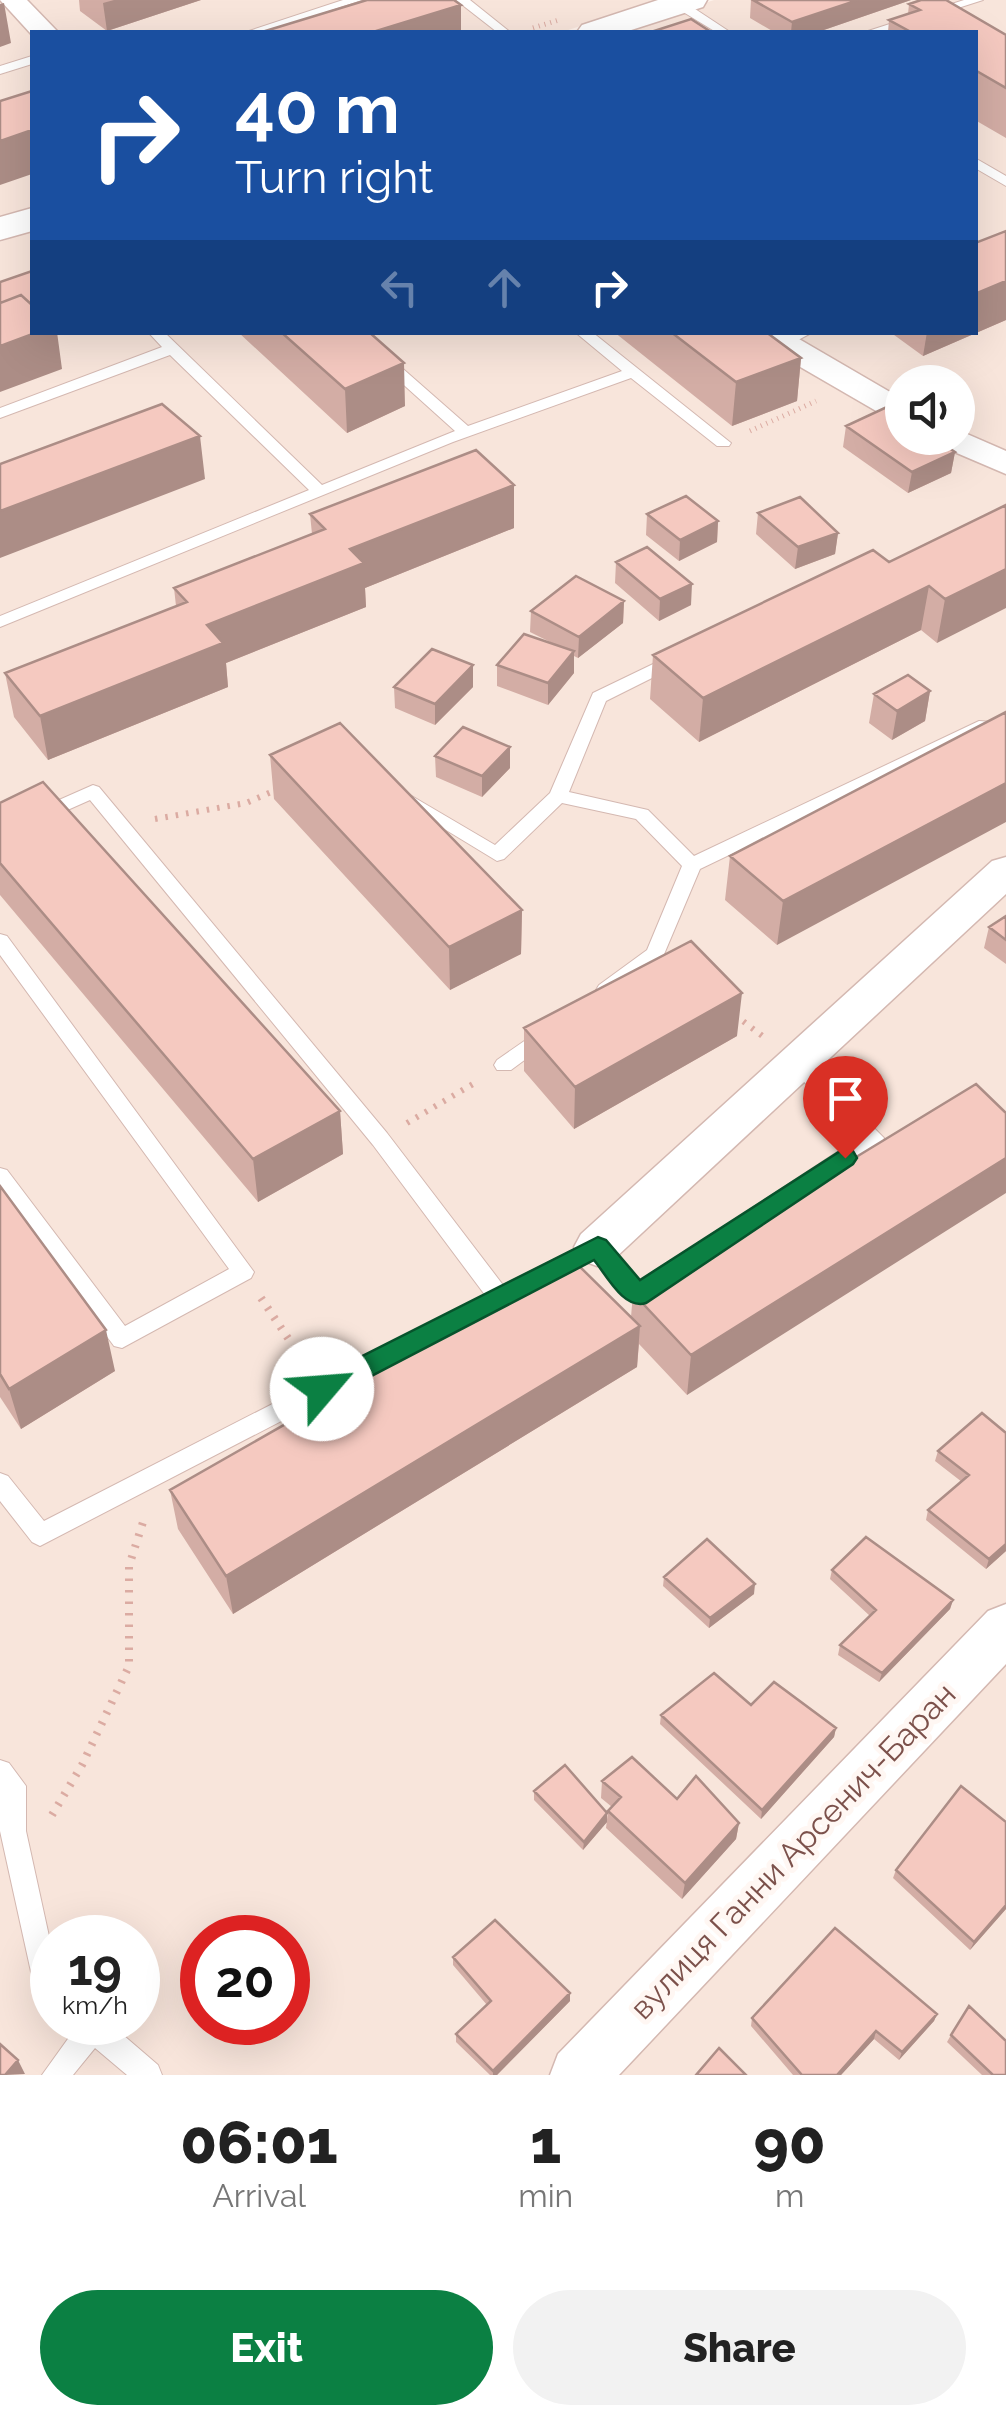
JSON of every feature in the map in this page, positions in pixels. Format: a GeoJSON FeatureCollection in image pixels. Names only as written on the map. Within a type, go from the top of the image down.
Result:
{"type":"FeatureCollection","features":[{"type":"Feature","properties":{"kind":"street"},"geometry":{"type":"LineString","coordinates":[[12,2],[43,30]]}},
{"type":"Feature","properties":{"kind":"street"},"geometry":{"type":"LineString","coordinates":[[600,30],[685,2]]}},
{"type":"Feature","properties":{"kind":"street"},"geometry":{"type":"LineString","coordinates":[[784,336],[885,402]]}},
{"type":"Feature","properties":{"kind":"street"},"geometry":{"type":"LineString","coordinates":[[975,448],[1003,459]]}},
{"type":"Feature","properties":{"kind":"street"},"geometry":{"type":"LineString","coordinates":[[598,1247],[1006,871]]}},
{"type":"Feature","properties":{"kind":"street","name":"вулиця Ганни Арсенич-Баран"},"geometry":{"type":"LineString","coordinates":[[579,2075],[1006,1628]]}},
{"type":"Feature","properties":{"kind":"lane"},"geometry":{"type":"LineString","coordinates":[[258,30],[356,0]]}},
{"type":"Feature","properties":{"kind":"lane"},"geometry":{"type":"LineString","coordinates":[[462,0],[501,30]]}},
{"type":"Feature","properties":{"kind":"lane"},"geometry":{"type":"LineString","coordinates":[[876,30],[935,6],[977,0]]}},
{"type":"Feature","properties":{"kind":"lane"},"geometry":{"type":"LineString","coordinates":[[685,2],[721,30]]}},
{"type":"Feature","properties":{"kind":"lane"},"geometry":{"type":"LineString","coordinates":[[0,70],[30,61]]}},
{"type":"Feature","properties":{"kind":"lane"},"geometry":{"type":"LineString","coordinates":[[978,164],[1006,182]]}},
{"type":"Feature","properties":{"kind":"lane"},"geometry":{"type":"LineString","coordinates":[[157,335],[320,492]]}},
{"type":"Feature","properties":{"kind":"lane"},"geometry":{"type":"LineString","coordinates":[[355,335],[466,432]]}},
{"type":"Feature","properties":{"kind":"lane"},"geometry":{"type":"LineString","coordinates":[[586,335],[723,443]]}},
{"type":"Feature","properties":{"kind":"lane"},"geometry":{"type":"LineString","coordinates":[[0,413],[172,350]]}},
{"type":"Feature","properties":{"kind":"lane"},"geometry":{"type":"LineString","coordinates":[[0,622],[466,432],[633,372]]}},
{"type":"Feature","properties":{"kind":"lane"},"geometry":{"type":"LineString","coordinates":[[378,783],[494,861],[558,796],[599,696],[686,654]]}},
{"type":"Feature","properties":{"kind":"lane"},"geometry":{"type":"LineString","coordinates":[[594,998],[655,954],[692,865],[985,725],[1006,729]]}},
{"type":"Feature","properties":{"kind":"lane"},"geometry":{"type":"LineString","coordinates":[[0,834],[93,792],[380,1138],[500,1298]]}},
{"type":"Feature","properties":{"kind":"lane"},"geometry":{"type":"LineString","coordinates":[[558,796],[642,814],[692,865]]}},
{"type":"Feature","properties":{"kind":"lane"},"geometry":{"type":"LineString","coordinates":[[0,941],[244,1272],[122,1339],[0,1176]]}},
{"type":"Feature","properties":{"kind":"lane"},"geometry":{"type":"LineString","coordinates":[[504,1066],[564,1021]]}},
{"type":"Feature","properties":{"kind":"lane"},"geometry":{"type":"LineString","coordinates":[[0,1483],[40,1535],[598,1247],[638,1295],[874,1138],[796,1061]]}},
{"type":"Feature","properties":{"kind":"lane"},"geometry":{"type":"LineString","coordinates":[[0,1772],[13,1786],[12,1831],[31,1915]]}},
{"type":"Feature","properties":{"kind":"lane"},"geometry":{"type":"LineString","coordinates":[[56,2075],[76,2045]]}},
{"type":"Feature","properties":{"kind":"lane"},"geometry":{"type":"LineString","coordinates":[[113,2045],[148,2075]]}},
{"type":"Feature","properties":{"kind":"path"},"geometry":{"type":"LineString","coordinates":[[723,443],[853,384]]}},
{"type":"Feature","properties":{"kind":"path"},"geometry":{"type":"LineString","coordinates":[[121,826],[246,802],[295,782]]}},
{"type":"Feature","properties":{"kind":"path"},"geometry":{"type":"LineString","coordinates":[[733,1013],[796,1061]]}},
{"type":"Feature","properties":{"kind":"path"},"geometry":{"type":"LineString","coordinates":[[380,1138],[504,1066]]}},
{"type":"Feature","properties":{"kind":"path"},"geometry":{"type":"LineString","coordinates":[[244,1272],[322,1389]]}},
{"type":"Feature","properties":{"kind":"path"},"geometry":{"type":"LineString","coordinates":[[21,1868],[82,1765],[129,1666],[128,1566],[158,1474]]}},
{"type":"Feature","properties":{"kind":"shaded area"},"geometry":{"type":"Polygon","coordinates":[[[0,0],[661,0],[568,30],[30,30],[30,209],[0,219],[0,0]]]}},
{"type":"Feature","properties":{"kind":"shaded area"},"geometry":{"type":"Polygon","coordinates":[[[714,0],[1006,0],[1006,456],[975,441],[975,365],[885,365],[885,392],[785,335],[978,335],[978,30],[623,30],[714,0]]]}},
{"type":"Feature","properties":{"kind":"shaded area"},"geometry":{"type":"Polygon","coordinates":[[[30,232],[30,335],[741,335],[885,411],[885,455],[971,455],[1006,473],[1006,2075],[0,2075],[0,242],[30,232]]]}},
{"type":"Feature","properties":{"kind":"building"},"geometry":{"type":"Polygon","coordinates":[[[367,0],[454,0],[461,5],[380,30],[269,30],[367,0]]]}},
{"type":"Feature","properties":{"kind":"building"},"geometry":{"type":"Polygon","coordinates":[[[753,0],[858,0],[792,22],[753,0]]]}},
{"type":"Feature","properties":{"kind":"building"},"geometry":{"type":"Polygon","coordinates":[[[946,0],[1006,35],[1006,88],[978,72],[978,30],[907,30],[889,20],[920,10],[909,4],[946,0]]]}},
{"type":"Feature","properties":{"kind":"building"},"geometry":{"type":"Polygon","coordinates":[[[691,19],[708,30],[657,30],[691,19]]]}},
{"type":"Feature","properties":{"kind":"building"},"geometry":{"type":"Polygon","coordinates":[[[30,92],[30,131],[0,141],[0,101],[30,92]]]}},
{"type":"Feature","properties":{"kind":"building"},"geometry":{"type":"Polygon","coordinates":[[[1006,231],[1006,281],[978,293],[978,242],[1006,231]]]}},
{"type":"Feature","properties":{"kind":"building"},"geometry":{"type":"Polygon","coordinates":[[[30,272],[30,303],[21,295],[0,303],[0,282],[30,272]]]}},
{"type":"Feature","properties":{"kind":"building"},"geometry":{"type":"Polygon","coordinates":[[[21,295],[30,303],[30,335],[0,346],[0,303],[21,295]]]}},
{"type":"Feature","properties":{"kind":"building"},"geometry":{"type":"Polygon","coordinates":[[[284,335],[372,335],[404,363],[345,389],[284,335]]]}},
{"type":"Feature","properties":{"kind":"building"},"geometry":{"type":"Polygon","coordinates":[[[675,335],[770,335],[801,358],[736,382],[675,335]]]}},
{"type":"Feature","properties":{"kind":"building"},"geometry":{"type":"Polygon","coordinates":[[[162,404],[200,436],[0,511],[0,464],[162,404]]]}},
{"type":"Feature","properties":{"kind":"building"},"geometry":{"type":"Polygon","coordinates":[[[885,408],[885,453],[846,426],[885,408]]]}},
{"type":"Feature","properties":{"kind":"building"},"geometry":{"type":"Polygon","coordinates":[[[476,450],[514,485],[350,549],[364,563],[207,625],[223,643],[40,716],[5,673],[187,602],[174,588],[325,529],[310,514],[476,450]]]}},
{"type":"Feature","properties":{"kind":"building"},"geometry":{"type":"Polygon","coordinates":[[[888,455],[949,455],[912,472],[888,455]]]}},
{"type":"Feature","properties":{"kind":"building"},"geometry":{"type":"Polygon","coordinates":[[[686,496],[718,521],[680,540],[647,514],[686,496]]]}},
{"type":"Feature","properties":{"kind":"building"},"geometry":{"type":"Polygon","coordinates":[[[800,497],[838,533],[798,547],[758,513],[800,497]]]}},
{"type":"Feature","properties":{"kind":"building"},"geometry":{"type":"Polygon","coordinates":[[[1006,505],[1006,569],[945,599],[929,586],[703,698],[653,655],[873,550],[889,562],[1006,505]]]}},
{"type":"Feature","properties":{"kind":"building"},"geometry":{"type":"Polygon","coordinates":[[[647,547],[692,584],[660,599],[616,562],[647,547]]]}},
{"type":"Feature","properties":{"kind":"building"},"geometry":{"type":"Polygon","coordinates":[[[576,576],[624,601],[579,637],[531,611],[576,576]]]}},
{"type":"Feature","properties":{"kind":"building"},"geometry":{"type":"Polygon","coordinates":[[[524,634],[574,651],[548,683],[497,665],[524,634]]]}},
{"type":"Feature","properties":{"kind":"building"},"geometry":{"type":"Polygon","coordinates":[[[432,649],[473,665],[435,704],[394,687],[432,649]]]}},
{"type":"Feature","properties":{"kind":"building"},"geometry":{"type":"Polygon","coordinates":[[[908,675],[930,691],[897,711],[874,694],[908,675]]]}},
{"type":"Feature","properties":{"kind":"building"},"geometry":{"type":"Polygon","coordinates":[[[1006,712],[1006,783],[783,901],[730,856],[1006,712]]]}},
{"type":"Feature","properties":{"kind":"building"},"geometry":{"type":"Polygon","coordinates":[[[340,723],[522,910],[449,947],[270,755],[340,723]]]}},
{"type":"Feature","properties":{"kind":"building"},"geometry":{"type":"Polygon","coordinates":[[[463,727],[510,747],[482,776],[435,756],[463,727]]]}},
{"type":"Feature","properties":{"kind":"building"},"geometry":{"type":"Polygon","coordinates":[[[43,782],[340,1111],[253,1159],[0,863],[0,803],[43,782]]]}},
{"type":"Feature","properties":{"kind":"building"},"geometry":{"type":"Polygon","coordinates":[[[1006,916],[1006,940],[989,927],[1006,916]]]}},
{"type":"Feature","properties":{"kind":"building"},"geometry":{"type":"Polygon","coordinates":[[[691,941],[742,993],[575,1087],[524,1028],[691,941]]]}},
{"type":"Feature","properties":{"kind":"building"},"geometry":{"type":"Polygon","coordinates":[[[976,1084],[1006,1113],[1006,1158],[691,1355],[633,1293],[976,1084]]]}},
{"type":"Feature","properties":{"kind":"building"},"geometry":{"type":"Polygon","coordinates":[[[0,1186],[106,1330],[9,1389],[0,1374],[0,1186]]]}},
{"type":"Feature","properties":{"kind":"building"},"geometry":{"type":"Polygon","coordinates":[[[573,1260],[640,1326],[226,1576],[170,1490],[573,1260]]]}},
{"type":"Feature","properties":{"kind":"building"},"geometry":{"type":"Polygon","coordinates":[[[982,1413],[1006,1433],[1006,1544],[989,1559],[928,1510],[969,1475],[938,1451],[982,1413]]]}},
{"type":"Feature","properties":{"kind":"building"},"geometry":{"type":"Polygon","coordinates":[[[866,1537],[953,1600],[882,1673],[840,1645],[876,1610],[832,1570],[866,1537]]]}},
{"type":"Feature","properties":{"kind":"building"},"geometry":{"type":"Polygon","coordinates":[[[707,1539],[755,1584],[710,1618],[664,1577],[707,1539]]]}},
{"type":"Feature","properties":{"kind":"building"},"geometry":{"type":"Polygon","coordinates":[[[714,1673],[751,1705],[774,1682],[836,1728],[762,1810],[661,1715],[714,1673]]]}},
{"type":"Feature","properties":{"kind":"building"},"geometry":{"type":"Polygon","coordinates":[[[632,1757],[677,1799],[696,1776],[739,1823],[685,1883],[608,1811],[621,1797],[602,1781],[632,1757]]]}},
{"type":"Feature","properties":{"kind":"building"},"geometry":{"type":"Polygon","coordinates":[[[565,1765],[607,1813],[584,1842],[534,1791],[565,1765]]]}},
{"type":"Feature","properties":{"kind":"building"},"geometry":{"type":"Polygon","coordinates":[[[961,1786],[1006,1822],[1006,1905],[974,1942],[896,1870],[961,1786]]]}},
{"type":"Feature","properties":{"kind":"building"},"geometry":{"type":"Polygon","coordinates":[[[495,1920],[570,1993],[493,2071],[456,2034],[491,2001],[453,1957],[495,1920]]]}},
{"type":"Feature","properties":{"kind":"building"},"geometry":{"type":"Polygon","coordinates":[[[835,1928],[937,2014],[902,2052],[876,2031],[837,2075],[802,2075],[752,2018],[835,1928]]]}},
{"type":"Feature","properties":{"kind":"building"},"geometry":{"type":"Polygon","coordinates":[[[969,2006],[1006,2041],[1006,2075],[993,2075],[951,2035],[969,2006]]]}},
{"type":"Feature","properties":{"kind":"building"},"geometry":{"type":"Polygon","coordinates":[[[0,2044],[18,2060],[5,2075],[0,2075],[0,2044]]]}},
{"type":"Feature","properties":{"kind":"building"},"geometry":{"type":"Polygon","coordinates":[[[719,2048],[746,2075],[696,2075],[719,2048]]]}},
{"type":"Feature","properties":{"kind":"route"},"geometry":{"type":"LineString","coordinates":[[322,1389],[598,1247],[638,1295],[845,1158]]}}]}
